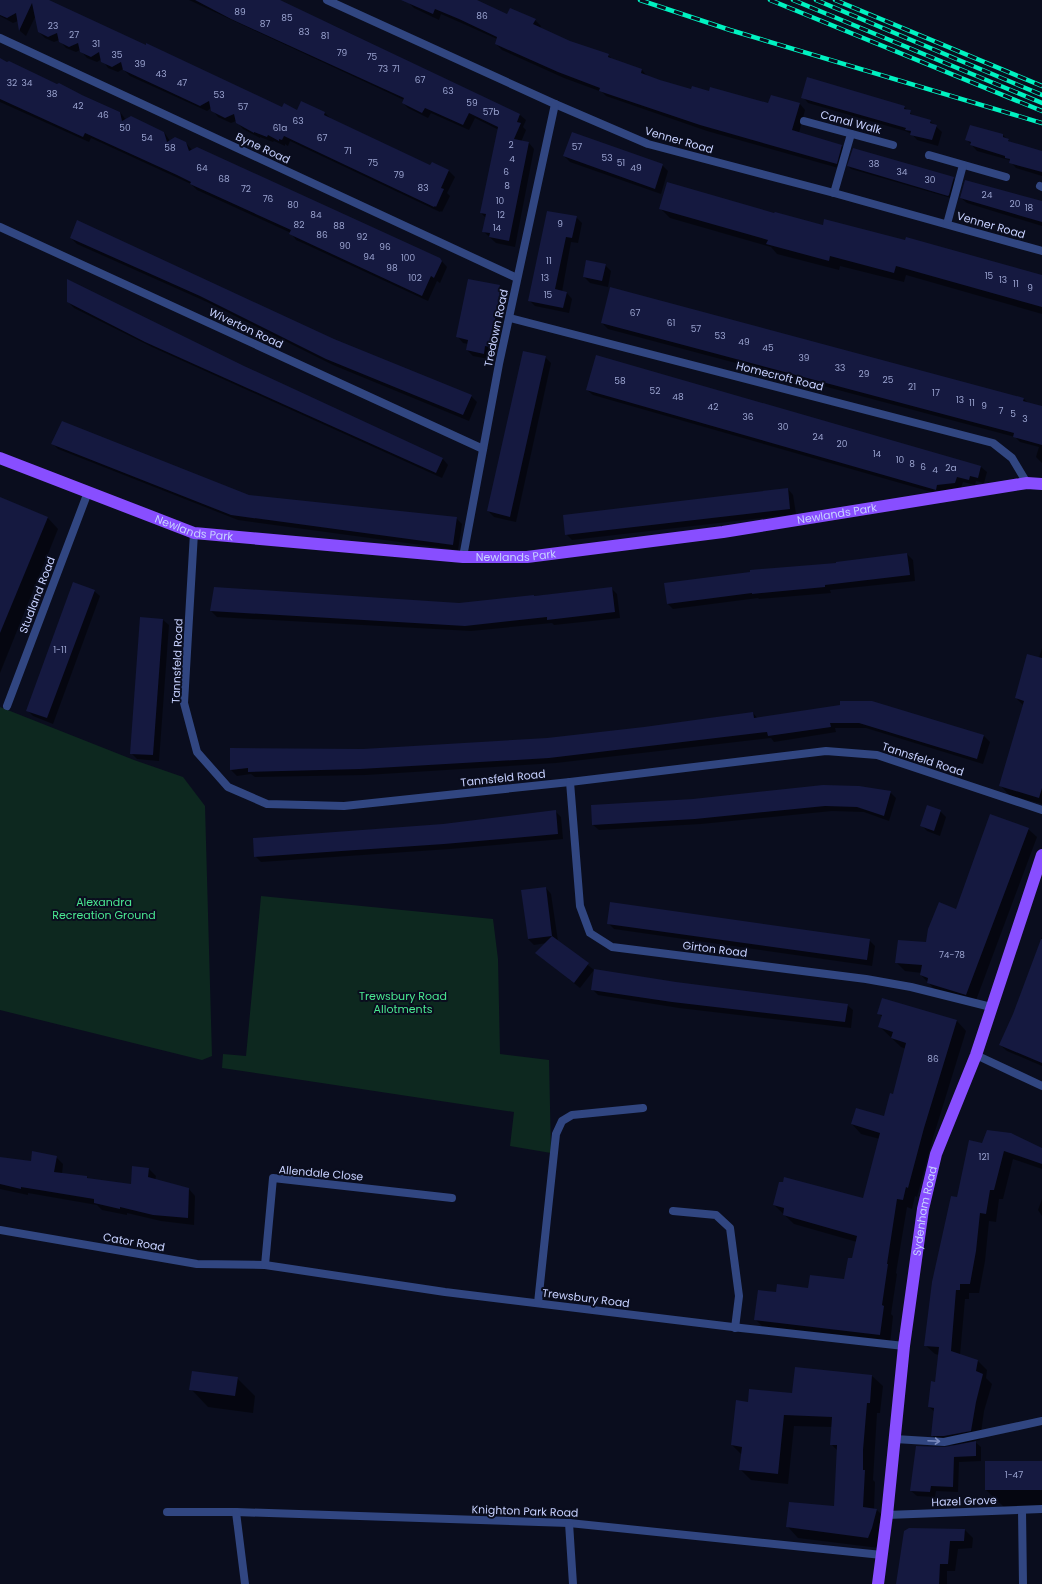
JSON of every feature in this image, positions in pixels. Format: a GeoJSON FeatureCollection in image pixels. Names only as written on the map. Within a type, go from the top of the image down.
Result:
{"type":"FeatureCollection","features":[{"type":"Feature","properties":{"kind":"main road","name":"Newlands Park"},"geometry":{"type":"LineString","coordinates":[[0,458],[194,533],[463,558],[527,557],[723,532],[1027,484],[1042,484]]}},
{"type":"Feature","properties":{"kind":"main road","name":"Sydenham Road"},"geometry":{"type":"LineString","coordinates":[[878,1584],[887,1515],[904,1346],[923,1209],[936,1154],[976,1055],[1042,855]]}},
{"type":"Feature","properties":{"kind":"street","name":"Venner Road"},"geometry":{"type":"LineString","coordinates":[[327,0],[555,104],[648,144],[834,193],[1042,251]]}},
{"type":"Feature","properties":{"kind":"street","name":"Byne Road"},"geometry":{"type":"LineString","coordinates":[[0,38],[517,278]]}},
{"type":"Feature","properties":{"kind":"street","name":"Tredown Road"},"geometry":{"type":"LineString","coordinates":[[463,558],[482,449],[555,104]]}},
{"type":"Feature","properties":{"kind":"street","name":"Canal Walk"},"geometry":{"type":"LineString","coordinates":[[804,121],[893,145]]}},
{"type":"Feature","properties":{"kind":"street"},"geometry":{"type":"LineString","coordinates":[[834,193],[851,134]]}},
{"type":"Feature","properties":{"kind":"street"},"geometry":{"type":"LineString","coordinates":[[928,155],[1006,177]]}},
{"type":"Feature","properties":{"kind":"street"},"geometry":{"type":"LineString","coordinates":[[947,224],[963,165]]}},
{"type":"Feature","properties":{"kind":"street","name":"Wiverton Road"},"geometry":{"type":"LineString","coordinates":[[0,228],[482,449]]}},
{"type":"Feature","properties":{"kind":"street","name":"Homecroft Road"},"geometry":{"type":"LineString","coordinates":[[510,318],[992,443],[1012,458],[1027,484]]}},
{"type":"Feature","properties":{"kind":"street","name":"Studland Road"},"geometry":{"type":"LineString","coordinates":[[7,706],[88,492]]}},
{"type":"Feature","properties":{"kind":"street","name":"Tannsfeld Road"},"geometry":{"type":"LineString","coordinates":[[194,533],[184,703],[197,752],[228,787],[267,804],[344,806],[570,782],[826,751],[878,755],[1042,810]]}},
{"type":"Feature","properties":{"kind":"street","name":"Girton Road"},"geometry":{"type":"LineString","coordinates":[[570,782],[580,906],[590,933],[612,947],[866,979],[913,987],[991,1007]]}},
{"type":"Feature","properties":{"kind":"street"},"geometry":{"type":"LineString","coordinates":[[976,1055],[1042,1086]]}},
{"type":"Feature","properties":{"kind":"street"},"geometry":{"type":"LineString","coordinates":[[538,1303],[556,1134],[562,1121],[572,1115],[643,1108]]}},
{"type":"Feature","properties":{"kind":"street","name":"Allendale Close"},"geometry":{"type":"LineString","coordinates":[[265,1265],[273,1178],[452,1198]]}},
{"type":"Feature","properties":{"kind":"street"},"geometry":{"type":"LineString","coordinates":[[673,1211],[716,1215],[730,1228],[739,1296],[735,1328]]}},
{"type":"Feature","properties":{"kind":"street","name":"Cator Road"},"geometry":{"type":"LineString","coordinates":[[0,1230],[197,1264],[265,1265]]}},
{"type":"Feature","properties":{"kind":"street","name":"Trewsbury Road"},"geometry":{"type":"LineString","coordinates":[[265,1265],[444,1292],[735,1328],[904,1346]]}},
{"type":"Feature","properties":{"kind":"street"},"geometry":{"type":"LineString","coordinates":[[895,1439],[944,1442],[1042,1421]]}},
{"type":"Feature","properties":{"kind":"street","name":"Hazel Grove"},"geometry":{"type":"LineString","coordinates":[[887,1515],[1042,1509]]}},
{"type":"Feature","properties":{"kind":"street"},"geometry":{"type":"LineString","coordinates":[[1022,1510],[1023,1584]]}},
{"type":"Feature","properties":{"kind":"street","name":"Knighton Park Road"},"geometry":{"type":"LineString","coordinates":[[167,1512],[236,1512],[569,1522],[882,1555]]}},
{"type":"Feature","properties":{"kind":"street"},"geometry":{"type":"LineString","coordinates":[[236,1512],[245,1584]]}},
{"type":"Feature","properties":{"kind":"street"},"geometry":{"type":"LineString","coordinates":[[569,1522],[573,1584]]}},
{"type":"Feature","properties":{"kind":"green space","name":"Alexandra Recreation Ground"},"geometry":{"type":"Polygon","coordinates":[[[0,707],[134,760],[183,777],[205,806],[212,1056],[202,1060],[0,1010],[0,707]]]}},
{"type":"Feature","properties":{"kind":"green space","name":"Trewsbury Road Allotments"},"geometry":{"type":"Polygon","coordinates":[[[261,896],[493,919],[498,959],[500,1054],[549,1060],[551,1153],[510,1146],[514,1112],[222,1068],[223,1054],[246,1056],[261,896]]]}},
{"type":"Feature","properties":{"kind":"building"},"geometry":{"type":"Polygon","coordinates":[[[0,0],[49,0],[146,45],[146,43],[282,107],[284,103],[297,110],[301,101],[325,112],[324,115],[430,165],[432,162],[449,170],[441,188],[444,189],[436,207],[284,136],[282,140],[279,139],[279,141],[268,135],[267,137],[254,133],[236,123],[234,114],[225,118],[211,111],[209,101],[200,106],[123,70],[121,62],[112,67],[101,62],[99,52],[91,57],[80,52],[78,43],[69,47],[59,42],[57,33],[48,37],[38,32],[32,3],[19,31],[16,13],[7,18],[0,15],[0,0]]]}},
{"type":"Feature","properties":{"kind":"building"},"geometry":{"type":"Polygon","coordinates":[[[195,0],[280,0],[520,114],[517,122],[521,123],[514,139],[529,142],[509,241],[489,237],[490,233],[482,232],[486,214],[480,213],[498,127],[469,113],[463,125],[425,108],[422,113],[402,103],[404,98],[231,19],[195,0]]]}},
{"type":"Feature","properties":{"kind":"building"},"geometry":{"type":"Polygon","coordinates":[[[401,0],[477,0],[507,14],[510,8],[536,19],[533,24],[570,41],[609,54],[608,57],[642,69],[641,73],[660,80],[691,89],[692,86],[709,91],[710,87],[768,103],[771,95],[800,103],[792,130],[842,145],[837,164],[700,125],[599,91],[600,88],[558,72],[495,44],[497,37],[459,19],[435,9],[433,14],[401,0]]]}},
{"type":"Feature","properties":{"kind":"building"},"geometry":{"type":"Polygon","coordinates":[[[0,58],[57,84],[59,83],[120,112],[122,121],[131,116],[164,132],[167,142],[175,137],[186,142],[189,151],[197,147],[440,258],[442,261],[434,278],[431,276],[422,296],[289,234],[291,230],[190,184],[191,182],[177,175],[85,133],[83,137],[0,99],[0,58]]]}},
{"type":"Feature","properties":{"kind":"building"},"geometry":{"type":"Polygon","coordinates":[[[807,77],[905,106],[904,109],[911,110],[910,114],[931,120],[930,123],[937,125],[932,140],[910,135],[911,131],[905,130],[906,128],[801,98],[807,77]]]}},
{"type":"Feature","properties":{"kind":"building"},"geometry":{"type":"Polygon","coordinates":[[[970,125],[1003,134],[1003,137],[1009,139],[1008,141],[1042,151],[1042,172],[1009,163],[1010,159],[1005,158],[1005,156],[970,145],[971,142],[965,140],[970,125]]]}},
{"type":"Feature","properties":{"kind":"building"},"geometry":{"type":"Polygon","coordinates":[[[572,132],[663,164],[655,189],[563,156],[572,132]]]}},
{"type":"Feature","properties":{"kind":"building"},"geometry":{"type":"Polygon","coordinates":[[[853,148],[954,177],[949,195],[948,196],[847,166],[853,148]]]}},
{"type":"Feature","properties":{"kind":"building"},"geometry":{"type":"Polygon","coordinates":[[[965,180],[1042,201],[1042,222],[960,198],[965,180]]]}},
{"type":"Feature","properties":{"kind":"building"},"geometry":{"type":"Polygon","coordinates":[[[667,182],[774,213],[775,212],[823,225],[824,219],[905,240],[906,237],[1042,275],[1042,307],[896,266],[894,273],[830,256],[829,261],[766,244],[768,240],[659,209],[667,182]]]}},
{"type":"Feature","properties":{"kind":"building"},"geometry":{"type":"Polygon","coordinates":[[[547,211],[577,216],[572,238],[566,237],[555,289],[567,292],[563,308],[528,301],[547,211]]]}},
{"type":"Feature","properties":{"kind":"building"},"geometry":{"type":"Polygon","coordinates":[[[77,220],[334,339],[472,395],[463,415],[326,359],[200,296],[70,238],[77,220]]]}},
{"type":"Feature","properties":{"kind":"building"},"geometry":{"type":"Polygon","coordinates":[[[586,260],[606,264],[602,281],[583,277],[586,260]]]}},
{"type":"Feature","properties":{"kind":"building"},"geometry":{"type":"Polygon","coordinates":[[[67,279],[244,366],[443,458],[436,473],[145,342],[67,302],[67,279]]]}},
{"type":"Feature","properties":{"kind":"building"},"geometry":{"type":"Polygon","coordinates":[[[468,279],[500,285],[499,289],[501,289],[490,347],[485,346],[484,354],[466,350],[468,340],[456,337],[468,279]]]}},
{"type":"Feature","properties":{"kind":"building"},"geometry":{"type":"Polygon","coordinates":[[[610,287],[1024,398],[1023,401],[1042,406],[1042,445],[1013,437],[1014,433],[601,323],[610,287]]]}},
{"type":"Feature","properties":{"kind":"building"},"geometry":{"type":"Polygon","coordinates":[[[523,351],[546,356],[510,517],[487,511],[523,351]]]}},
{"type":"Feature","properties":{"kind":"building"},"geometry":{"type":"Polygon","coordinates":[[[596,355],[981,466],[978,478],[970,476],[969,480],[957,477],[955,483],[937,485],[936,490],[586,390],[596,355]]]}},
{"type":"Feature","properties":{"kind":"building"},"geometry":{"type":"Polygon","coordinates":[[[62,421],[249,495],[457,517],[453,545],[231,515],[51,444],[62,421]]]}},
{"type":"Feature","properties":{"kind":"building"},"geometry":{"type":"Polygon","coordinates":[[[788,488],[790,509],[565,535],[563,515],[788,488]]]}},
{"type":"Feature","properties":{"kind":"building"},"geometry":{"type":"Polygon","coordinates":[[[0,497],[48,517],[0,633],[0,497]]]}},
{"type":"Feature","properties":{"kind":"building"},"geometry":{"type":"Polygon","coordinates":[[[907,553],[910,575],[825,585],[825,587],[752,593],[667,604],[664,583],[750,572],[750,570],[836,563],[907,553]]]}},
{"type":"Feature","properties":{"kind":"building"},"geometry":{"type":"Polygon","coordinates":[[[73,582],[95,590],[47,718],[26,711],[73,582]]]}},
{"type":"Feature","properties":{"kind":"building"},"geometry":{"type":"Polygon","coordinates":[[[214,587],[459,603],[612,587],[615,612],[547,620],[547,617],[465,626],[210,611],[214,587]]]}},
{"type":"Feature","properties":{"kind":"building"},"geometry":{"type":"Polygon","coordinates":[[[140,617],[163,619],[153,755],[130,754],[140,617]]]}},
{"type":"Feature","properties":{"kind":"building"},"geometry":{"type":"Polygon","coordinates":[[[1027,654],[1042,658],[1042,788],[1039,798],[999,786],[1024,701],[1015,698],[1027,654]]]}},
{"type":"Feature","properties":{"kind":"building"},"geometry":{"type":"Polygon","coordinates":[[[840,701],[872,701],[984,735],[977,759],[859,723],[830,723],[831,727],[768,736],[767,732],[549,758],[360,769],[248,772],[248,768],[230,770],[230,748],[363,749],[547,738],[644,727],[753,712],[754,718],[840,705],[840,701]]]}},
{"type":"Feature","properties":{"kind":"building"},"geometry":{"type":"Polygon","coordinates":[[[823,785],[859,786],[891,791],[884,816],[857,807],[825,806],[695,819],[592,825],[591,805],[693,799],[823,785]]]}},
{"type":"Feature","properties":{"kind":"building"},"geometry":{"type":"Polygon","coordinates":[[[927,805],[941,810],[934,831],[920,826],[927,805]]]}},
{"type":"Feature","properties":{"kind":"building"},"geometry":{"type":"Polygon","coordinates":[[[556,810],[558,834],[444,844],[254,857],[253,838],[443,824],[556,810]]]}},
{"type":"Feature","properties":{"kind":"building"},"geometry":{"type":"Polygon","coordinates":[[[990,814],[1029,828],[966,995],[927,983],[928,978],[920,975],[922,965],[895,963],[898,940],[926,942],[928,929],[939,902],[956,909],[990,814]]]}},
{"type":"Feature","properties":{"kind":"building"},"geometry":{"type":"Polygon","coordinates":[[[546,887],[552,936],[528,939],[521,890],[546,887]]]}},
{"type":"Feature","properties":{"kind":"building"},"geometry":{"type":"Polygon","coordinates":[[[610,902],[870,939],[867,960],[607,924],[610,902]]]}},
{"type":"Feature","properties":{"kind":"building"},"geometry":{"type":"Polygon","coordinates":[[[552,936],[589,963],[574,983],[535,953],[552,936]]]}},
{"type":"Feature","properties":{"kind":"building"},"geometry":{"type":"Polygon","coordinates":[[[1041,939],[1042,1063],[999,1045],[1013,1014],[1041,939]]]}},
{"type":"Feature","properties":{"kind":"building"},"geometry":{"type":"Polygon","coordinates":[[[594,969],[676,982],[848,1004],[845,1022],[672,1002],[591,990],[594,969]]]}},
{"type":"Feature","properties":{"kind":"building"},"geometry":{"type":"Polygon","coordinates":[[[882,998],[957,1020],[924,1128],[908,1188],[906,1187],[903,1200],[897,1199],[887,1264],[880,1335],[754,1320],[758,1290],[776,1292],[777,1284],[808,1288],[810,1275],[844,1279],[848,1258],[852,1258],[857,1236],[783,1215],[784,1208],[773,1205],[779,1182],[783,1182],[784,1177],[863,1198],[880,1133],[851,1124],[856,1108],[884,1116],[890,1093],[893,1094],[906,1043],[891,1038],[893,1032],[878,1027],[882,1015],[877,1014],[882,998]]]}},
{"type":"Feature","properties":{"kind":"building"},"geometry":{"type":"Polygon","coordinates":[[[987,1130],[1011,1133],[1042,1148],[1042,1164],[1004,1151],[994,1190],[990,1190],[986,1214],[980,1213],[976,1251],[970,1284],[960,1284],[960,1290],[956,1290],[951,1351],[978,1360],[976,1371],[983,1374],[971,1431],[944,1436],[931,1436],[934,1408],[928,1407],[931,1381],[935,1382],[939,1347],[924,1346],[932,1282],[951,1196],[957,1197],[969,1140],[982,1143],[987,1130]]]}},
{"type":"Feature","properties":{"kind":"building"},"geometry":{"type":"Polygon","coordinates":[[[32,1151],[57,1156],[54,1172],[87,1176],[87,1178],[131,1184],[132,1166],[149,1168],[148,1177],[189,1188],[188,1218],[153,1215],[120,1207],[120,1209],[94,1203],[94,1199],[21,1187],[21,1189],[0,1184],[0,1157],[31,1161],[32,1151]]]}},
{"type":"Feature","properties":{"kind":"building"},"geometry":{"type":"Polygon","coordinates":[[[795,1367],[872,1375],[870,1403],[867,1403],[863,1450],[863,1470],[865,1470],[863,1507],[877,1509],[868,1538],[786,1527],[789,1502],[834,1506],[837,1445],[830,1445],[832,1417],[784,1415],[778,1474],[739,1470],[742,1447],[731,1445],[736,1400],[748,1402],[749,1389],[792,1393],[795,1367]]]}},
{"type":"Feature","properties":{"kind":"building"},"geometry":{"type":"Polygon","coordinates":[[[192,1371],[238,1377],[235,1396],[189,1390],[192,1371]]]}},
{"type":"Feature","properties":{"kind":"building"},"geometry":{"type":"Polygon","coordinates":[[[976,1441],[976,1456],[954,1457],[953,1487],[931,1486],[930,1492],[910,1491],[916,1446],[945,1447],[976,1441]]]}},
{"type":"Feature","properties":{"kind":"building"},"geometry":{"type":"Polygon","coordinates":[[[985,1461],[1042,1461],[1042,1490],[985,1490],[985,1461]]]}},
{"type":"Feature","properties":{"kind":"building"},"geometry":{"type":"Polygon","coordinates":[[[909,1528],[965,1529],[964,1541],[950,1541],[948,1564],[940,1564],[939,1584],[896,1584],[904,1531],[909,1528]]]}},
{"type":"Feature","properties":{"kind":"railway"},"geometry":{"type":"LineString","coordinates":[[640,0],[730,30],[1042,123]]}},
{"type":"Feature","properties":{"kind":"railway"},"geometry":{"type":"LineString","coordinates":[[770,0],[1042,111]]}},
{"type":"Feature","properties":{"kind":"railway"},"geometry":{"type":"LineString","coordinates":[[793,0],[1042,103]]}},
{"type":"Feature","properties":{"kind":"railway"},"geometry":{"type":"LineString","coordinates":[[816,0],[1042,95]]}},
{"type":"Feature","properties":{"kind":"railway"},"geometry":{"type":"LineString","coordinates":[[835,0],[1042,86]]}}]}
